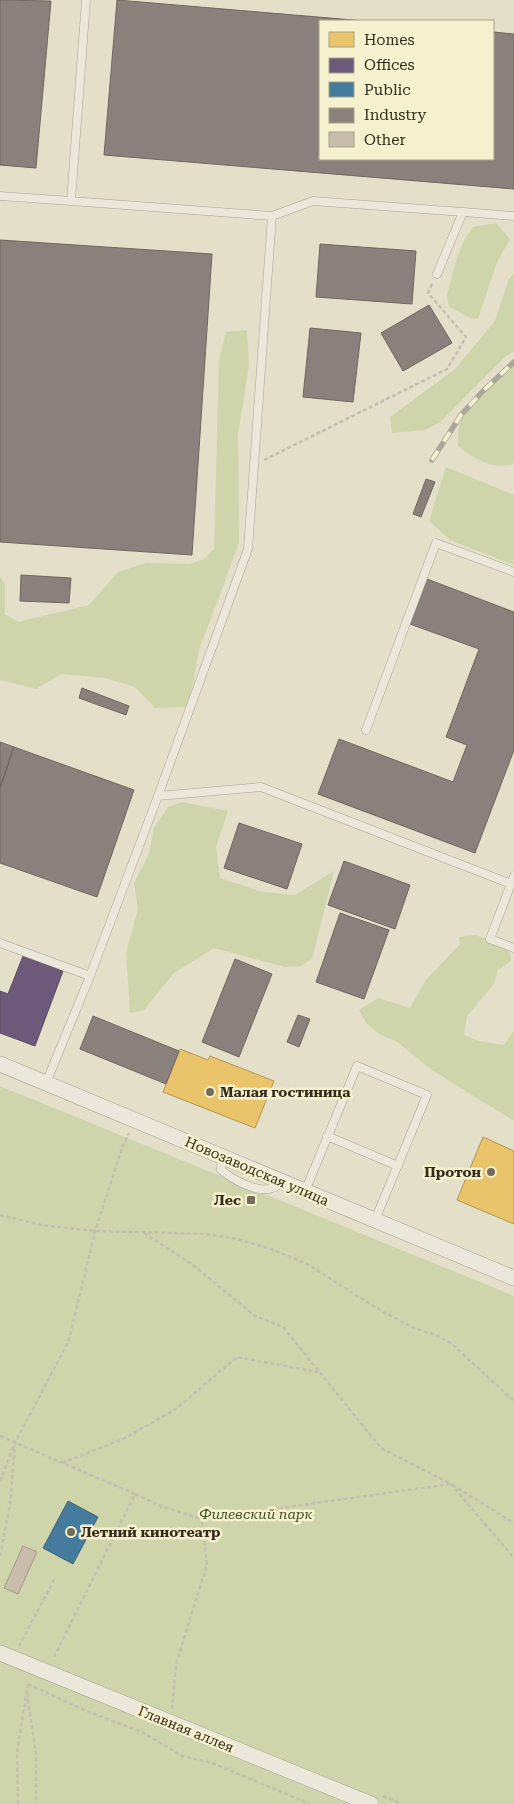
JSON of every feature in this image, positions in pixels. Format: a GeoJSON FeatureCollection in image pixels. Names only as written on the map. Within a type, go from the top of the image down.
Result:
{"type":"FeatureCollection","features":[{"type":"Feature","properties":{"kind":"street","name":"Новозаводская улица"},"geometry":{"type":"LineString","coordinates":[[0,1064],[514,1278]]}},
{"type":"Feature","properties":{"kind":"street","name":"Главная аллея"},"geometry":{"type":"LineString","coordinates":[[7,1656],[371,1804]]}},
{"type":"Feature","properties":{"kind":"lane"},"geometry":{"type":"LineString","coordinates":[[71,201],[86,0]]}},
{"type":"Feature","properties":{"kind":"lane"},"geometry":{"type":"LineString","coordinates":[[0,196],[272,216],[313,201],[514,216]]}},
{"type":"Feature","properties":{"kind":"lane"},"geometry":{"type":"LineString","coordinates":[[437,274],[463,212]]}},
{"type":"Feature","properties":{"kind":"lane"},"geometry":{"type":"LineString","coordinates":[[46,1083],[90,976],[248,549],[272,216]]}},
{"type":"Feature","properties":{"kind":"lane"},"geometry":{"type":"LineString","coordinates":[[366,730],[436,543],[514,572]]}},
{"type":"Feature","properties":{"kind":"lane"},"geometry":{"type":"LineString","coordinates":[[158,796],[261,787],[511,884]]}},
{"type":"Feature","properties":{"kind":"lane"},"geometry":{"type":"LineString","coordinates":[[514,876],[490,939],[514,948]]}},
{"type":"Feature","properties":{"kind":"lane"},"geometry":{"type":"LineString","coordinates":[[0,943],[90,976]]}},
{"type":"Feature","properties":{"kind":"lane"},"geometry":{"type":"LineString","coordinates":[[305,1191],[356,1066],[427,1095],[375,1220]]}},
{"type":"Feature","properties":{"kind":"lane"},"geometry":{"type":"LineString","coordinates":[[328,1136],[398,1166]]}},
{"type":"Feature","properties":{"kind":"path"},"geometry":{"type":"LineString","coordinates":[[254,466],[447,369],[466,337],[428,293],[437,274]]}},
{"type":"Feature","properties":{"kind":"path"},"geometry":{"type":"LineString","coordinates":[[0,1482],[15,1443],[69,1340],[95,1231],[122,1148],[134,1120]]}},
{"type":"Feature","properties":{"kind":"path"},"geometry":{"type":"LineString","coordinates":[[0,1215],[41,1225],[95,1231],[207,1234],[237,1239],[271,1249],[307,1264],[380,1310],[414,1328],[436,1335],[452,1344],[514,1401]]}},
{"type":"Feature","properties":{"kind":"path"},"geometry":{"type":"LineString","coordinates":[[144,1232],[193,1265],[255,1316],[283,1327],[381,1448],[451,1484],[514,1523]]}},
{"type":"Feature","properties":{"kind":"path"},"geometry":{"type":"LineString","coordinates":[[62,1463],[123,1439],[176,1408],[237,1358],[319,1372]]}},
{"type":"Feature","properties":{"kind":"path"},"geometry":{"type":"LineString","coordinates":[[0,1436],[163,1507],[202,1520],[451,1484]]}},
{"type":"Feature","properties":{"kind":"path"},"geometry":{"type":"LineString","coordinates":[[0,1556],[10,1505],[15,1443]]}},
{"type":"Feature","properties":{"kind":"path"},"geometry":{"type":"LineString","coordinates":[[451,1484],[514,1558]]}},
{"type":"Feature","properties":{"kind":"path"},"geometry":{"type":"LineString","coordinates":[[51,1663],[135,1494]]}},
{"type":"Feature","properties":{"kind":"path"},"geometry":{"type":"LineString","coordinates":[[172,1710],[176,1664],[207,1565],[202,1520]]}},
{"type":"Feature","properties":{"kind":"path"},"geometry":{"type":"LineString","coordinates":[[7,1656],[55,1578]]}},
{"type":"Feature","properties":{"kind":"path"},"geometry":{"type":"LineString","coordinates":[[18,1804],[17,1751],[28,1684],[84,1710],[142,1732],[182,1756],[212,1763],[310,1804]]}},
{"type":"Feature","properties":{"kind":"path"},"geometry":{"type":"LineString","coordinates":[[27,1689],[36,1754],[36,1804]]}},
{"type":"Feature","properties":{"kind":"green space"},"geometry":{"type":"Polygon","coordinates":[[[496,223],[510,239],[497,262],[478,319],[470,318],[449,307],[447,295],[456,261],[464,240],[473,227],[496,223]]]}},
{"type":"Feature","properties":{"kind":"green space"},"geometry":{"type":"Polygon","coordinates":[[[514,273],[514,351],[505,357],[440,422],[425,430],[392,433],[390,417],[455,369],[495,321],[509,279],[514,273]]]}},
{"type":"Feature","properties":{"kind":"green space"},"geometry":{"type":"Polygon","coordinates":[[[247,330],[249,365],[238,434],[239,543],[199,650],[191,694],[185,707],[155,708],[135,687],[105,678],[61,674],[36,689],[0,680],[0,577],[5,584],[5,614],[18,622],[89,605],[118,572],[146,563],[190,564],[204,559],[214,549],[219,360],[226,332],[247,330]]]}},
{"type":"Feature","properties":{"kind":"green space"},"geometry":{"type":"Polygon","coordinates":[[[514,361],[514,463],[500,466],[492,465],[477,459],[458,446],[458,431],[463,412],[500,372],[514,361]]]}},
{"type":"Feature","properties":{"kind":"green space"},"geometry":{"type":"Polygon","coordinates":[[[446,467],[514,495],[514,565],[450,540],[429,521],[446,467]]]}},
{"type":"Feature","properties":{"kind":"green space"},"geometry":{"type":"Polygon","coordinates":[[[182,802],[228,811],[216,847],[220,878],[263,892],[295,895],[334,871],[312,959],[300,966],[285,967],[214,948],[174,973],[144,1010],[130,1013],[126,953],[138,909],[134,883],[149,854],[154,828],[168,807],[182,802]]]}},
{"type":"Feature","properties":{"kind":"green space"},"geometry":{"type":"Polygon","coordinates":[[[475,935],[497,942],[510,953],[511,961],[498,970],[494,984],[467,1016],[464,1035],[479,1041],[504,1045],[514,1030],[514,1121],[432,1070],[396,1041],[381,1035],[367,1024],[359,1010],[378,998],[410,1008],[425,981],[460,944],[459,937],[475,935]]]}},
{"type":"Feature","properties":{"kind":"green space","name":"Филевский парк"},"geometry":{"type":"Polygon","coordinates":[[[0,1086],[514,1296],[514,1804],[0,1804],[0,1086]]]}},
{"type":"Feature","properties":{"kind":"building: Homes"},"geometry":{"type":"Polygon","coordinates":[[[180,1049],[208,1060],[210,1056],[274,1081],[255,1128],[163,1092],[180,1049]]]}},
{"type":"Feature","properties":{"kind":"building: Homes","name":"Протон"},"geometry":{"type":"Polygon","coordinates":[[[483,1137],[514,1151],[514,1224],[457,1200],[483,1137]]]}},
{"type":"Feature","properties":{"kind":"building: Offices"},"geometry":{"type":"Polygon","coordinates":[[[23,956],[63,971],[35,1046],[0,1033],[0,991],[8,994],[23,956]]]}},
{"type":"Feature","properties":{"kind":"building: Public","name":"Летний кинотеатр"},"geometry":{"type":"Polygon","coordinates":[[[68,1501],[98,1517],[73,1564],[43,1548],[68,1501]]]}},
{"type":"Feature","properties":{"kind":"building: Industry"},"geometry":{"type":"Polygon","coordinates":[[[0,0],[51,1],[36,168],[0,165],[0,0]]]}},
{"type":"Feature","properties":{"kind":"building: Industry"},"geometry":{"type":"Polygon","coordinates":[[[117,0],[353,20],[319,20],[319,160],[494,160],[494,32],[514,34],[514,189],[104,155],[117,0]]]}},
{"type":"Feature","properties":{"kind":"building: Industry"},"geometry":{"type":"Polygon","coordinates":[[[0,240],[212,254],[192,555],[0,542],[0,240]]]}},
{"type":"Feature","properties":{"kind":"building: Industry"},"geometry":{"type":"Polygon","coordinates":[[[320,244],[416,251],[412,304],[316,297],[320,244]]]}},
{"type":"Feature","properties":{"kind":"building: Industry"},"geometry":{"type":"Polygon","coordinates":[[[429,305],[452,343],[403,371],[381,333],[429,305]]]}},
{"type":"Feature","properties":{"kind":"building: Industry"},"geometry":{"type":"Polygon","coordinates":[[[310,328],[361,333],[353,402],[303,397],[310,328]]]}},
{"type":"Feature","properties":{"kind":"building: Industry"},"geometry":{"type":"Polygon","coordinates":[[[426,479],[435,482],[421,517],[413,514],[426,479]]]}},
{"type":"Feature","properties":{"kind":"building: Industry"},"geometry":{"type":"Polygon","coordinates":[[[21,575],[71,578],[69,603],[20,601],[21,575]]]}},
{"type":"Feature","properties":{"kind":"building: Industry"},"geometry":{"type":"Polygon","coordinates":[[[427,579],[514,612],[514,750],[475,853],[318,794],[339,739],[453,782],[467,745],[446,737],[479,649],[410,624],[427,579]]]}},
{"type":"Feature","properties":{"kind":"building: Industry"},"geometry":{"type":"Polygon","coordinates":[[[82,688],[129,706],[126,715],[79,698],[82,688]]]}},
{"type":"Feature","properties":{"kind":"building: Industry"},"geometry":{"type":"Polygon","coordinates":[[[0,742],[14,747],[0,788],[0,742]]]}},
{"type":"Feature","properties":{"kind":"building: Industry"},"geometry":{"type":"Polygon","coordinates":[[[14,747],[134,790],[97,897],[0,863],[0,788],[14,747]]]}},
{"type":"Feature","properties":{"kind":"building: Industry"},"geometry":{"type":"Polygon","coordinates":[[[239,823],[302,844],[287,889],[224,868],[239,823]]]}},
{"type":"Feature","properties":{"kind":"building: Industry"},"geometry":{"type":"Polygon","coordinates":[[[344,861],[410,885],[395,929],[328,905],[344,861]]]}},
{"type":"Feature","properties":{"kind":"building: Industry"},"geometry":{"type":"Polygon","coordinates":[[[340,913],[389,930],[364,999],[316,982],[340,913]]]}},
{"type":"Feature","properties":{"kind":"building: Industry"},"geometry":{"type":"Polygon","coordinates":[[[235,959],[272,974],[239,1057],[202,1042],[235,959]]]}},
{"type":"Feature","properties":{"kind":"building: Industry"},"geometry":{"type":"Polygon","coordinates":[[[298,1015],[310,1019],[299,1047],[287,1042],[298,1015]]]}},
{"type":"Feature","properties":{"kind":"building: Industry"},"geometry":{"type":"Polygon","coordinates":[[[93,1016],[179,1051],[166,1084],[80,1049],[93,1016]]]}},
{"type":"Feature","properties":{"kind":"building: Other"},"geometry":{"type":"Polygon","coordinates":[[[23,1546],[37,1552],[18,1594],[4,1588],[23,1546]]]}},
{"type":"Feature","properties":{"kind":"railway"},"geometry":{"type":"LineString","coordinates":[[432,460],[461,415],[514,362]]}},
{"type":"Feature","properties":{"kind":"place","name":"Малая гостиница"},"geometry":{"type":"Point","coordinates":[210,1092]}},
{"type":"Feature","properties":{"kind":"place","name":"Протон"},"geometry":{"type":"Point","coordinates":[491,1172]}},
{"type":"Feature","properties":{"kind":"place","name":"Лес"},"geometry":{"type":"Point","coordinates":[251,1200]}},
{"type":"Feature","properties":{"kind":"place","name":"Летний кинотеатр"},"geometry":{"type":"Point","coordinates":[71,1532]}}]}
